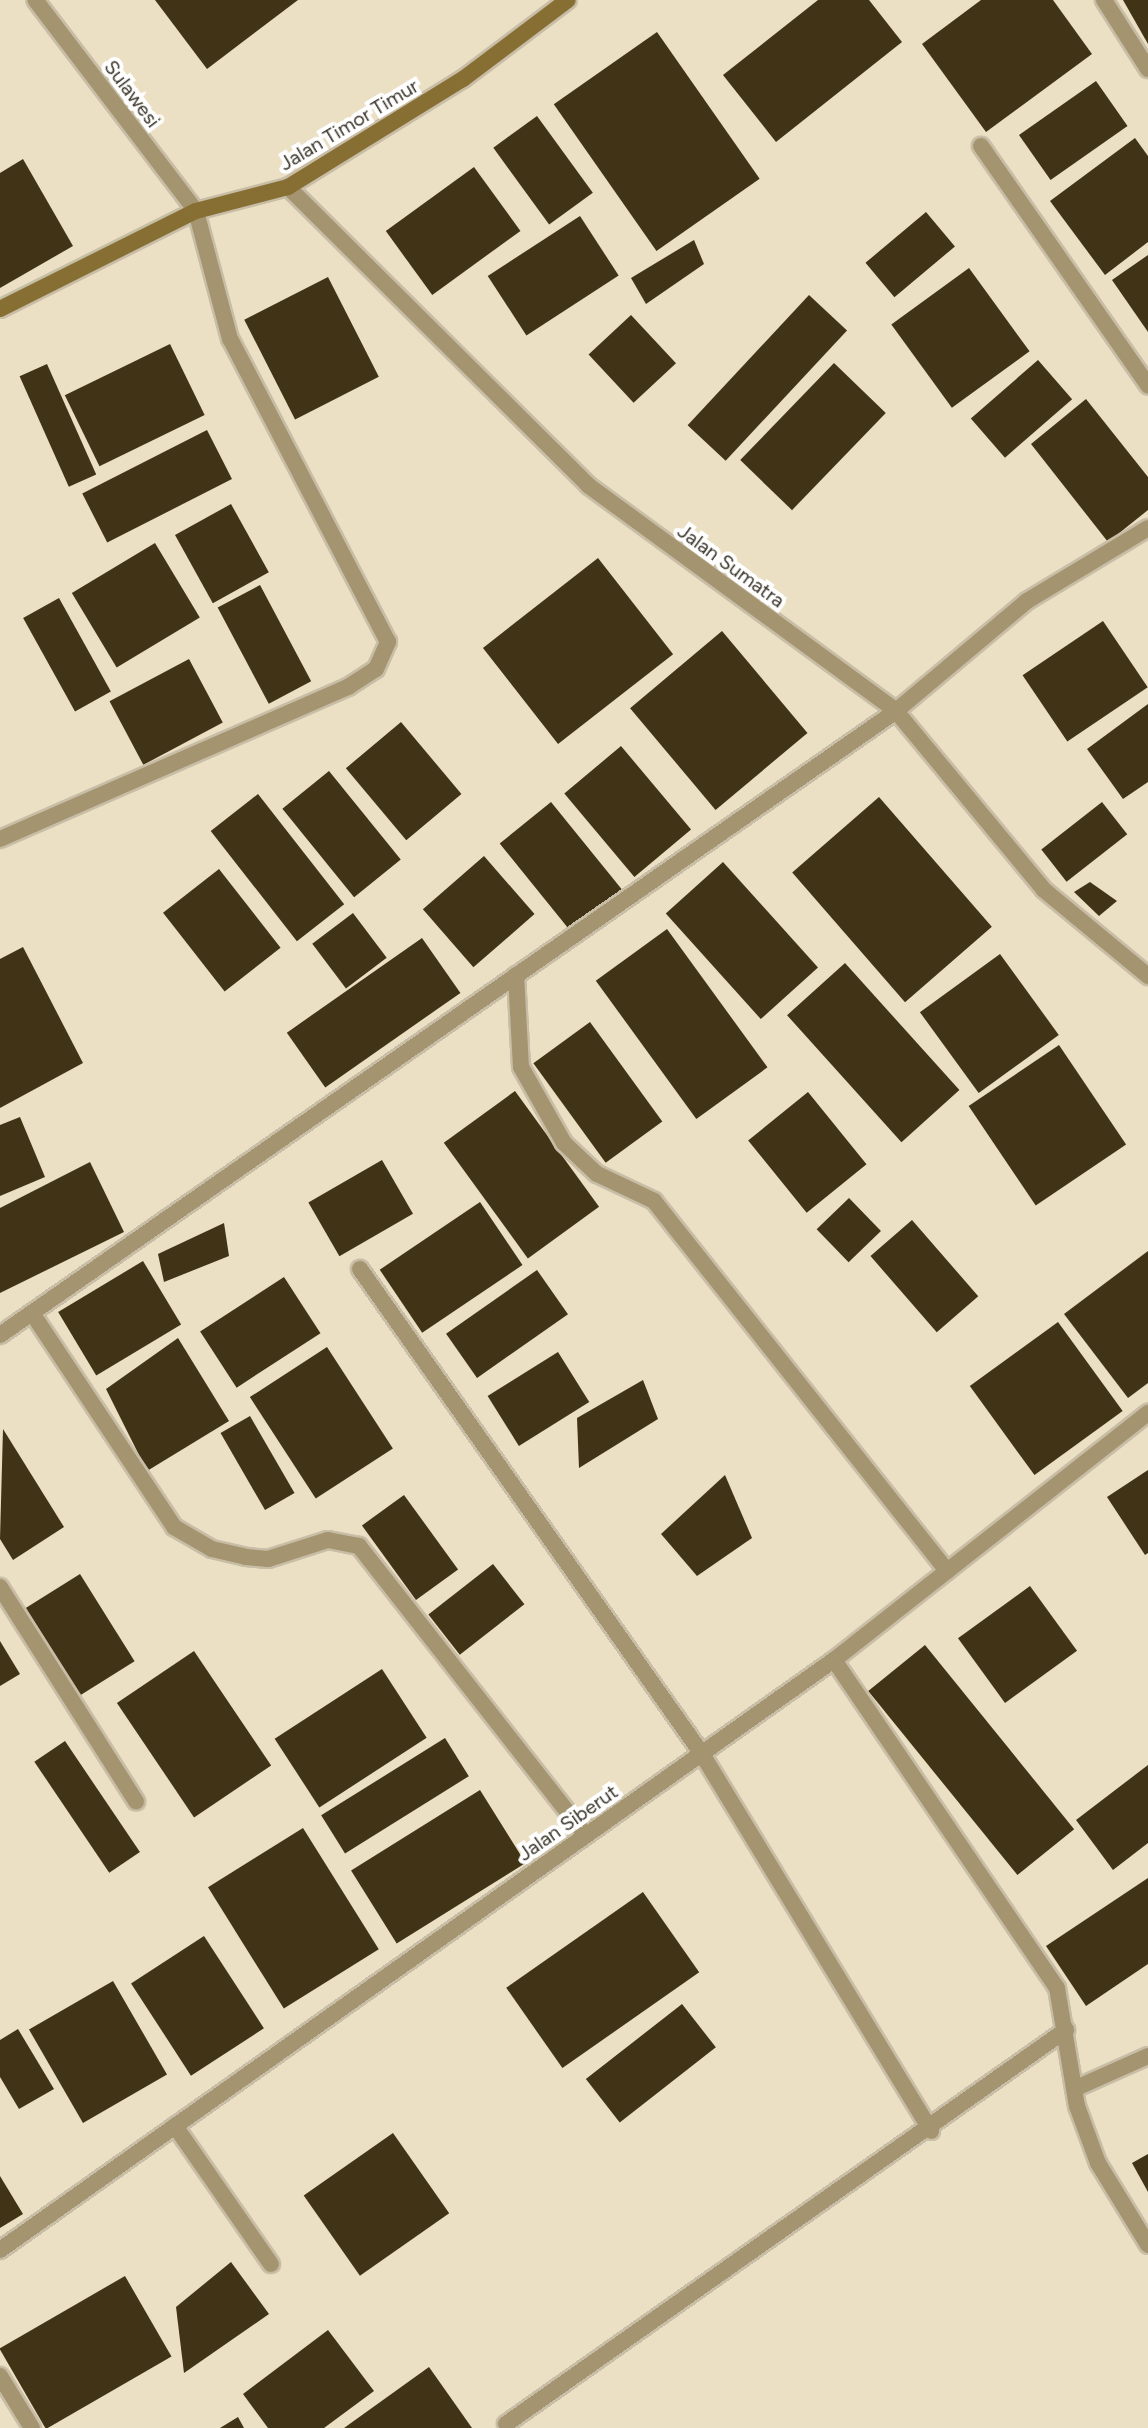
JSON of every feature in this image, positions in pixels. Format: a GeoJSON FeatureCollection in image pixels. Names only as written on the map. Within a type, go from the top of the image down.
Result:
{"type":"FeatureCollection","features":[{"type":"Feature","properties":{"kind":"street","name":"Sulawesi"},"geometry":{"type":"LineString","coordinates":[[35,0],[196,211]]}},
{"type":"Feature","properties":{"kind":"street","name":"Jalan Timor Timur"},"geometry":{"type":"LineString","coordinates":[[0,309],[196,211],[288,187],[463,79],[568,0]]}},
{"type":"Feature","properties":{"kind":"street"},"geometry":{"type":"LineString","coordinates":[[1104,0],[1148,69]]}},
{"type":"Feature","properties":{"kind":"street"},"geometry":{"type":"LineString","coordinates":[[981,146],[1148,385]]}},
{"type":"Feature","properties":{"kind":"street","name":"Jalan Sumatra"},"geometry":{"type":"LineString","coordinates":[[288,187],[589,486],[896,711],[1044,890],[1148,976]]}},
{"type":"Feature","properties":{"kind":"street"},"geometry":{"type":"LineString","coordinates":[[0,839],[348,687],[376,669],[388,642],[230,339],[196,211]]}},
{"type":"Feature","properties":{"kind":"street"},"geometry":{"type":"LineString","coordinates":[[0,1335],[896,711],[1027,601],[1148,528]]}},
{"type":"Feature","properties":{"kind":"street"},"geometry":{"type":"LineString","coordinates":[[516,975],[521,1067],[564,1143],[597,1174],[654,1201],[947,1571]]}},
{"type":"Feature","properties":{"kind":"street"},"geometry":{"type":"LineString","coordinates":[[360,1269],[702,1754],[931,2131]]}},
{"type":"Feature","properties":{"kind":"street"},"geometry":{"type":"LineString","coordinates":[[32,1313],[174,1527],[212,1549],[246,1557],[268,1559],[328,1540],[359,1546],[586,1835]]}},
{"type":"Feature","properties":{"kind":"street","name":"Jalan Siberut"},"geometry":{"type":"LineString","coordinates":[[0,2250],[834,1660],[1148,1413]]}},
{"type":"Feature","properties":{"kind":"street"},"geometry":{"type":"LineString","coordinates":[[0,1587],[136,1801]]}},
{"type":"Feature","properties":{"kind":"street"},"geometry":{"type":"LineString","coordinates":[[834,1660],[1044,1965],[1066,2030],[1074,2089],[1098,2163],[1148,2245]]}},
{"type":"Feature","properties":{"kind":"street"},"geometry":{"type":"LineString","coordinates":[[506,2424],[931,2131],[1066,2030]]}},
{"type":"Feature","properties":{"kind":"street"},"geometry":{"type":"LineString","coordinates":[[1074,2089],[1148,2056]]}},
{"type":"Feature","properties":{"kind":"street"},"geometry":{"type":"LineString","coordinates":[[175,2126],[271,2264]]}},
{"type":"Feature","properties":{"kind":"street"},"geometry":{"type":"LineString","coordinates":[[0,2376],[32,2428]]}},
{"type":"Feature","properties":{"kind":"building"},"geometry":{"type":"Polygon","coordinates":[[[155,0],[298,0],[207,69],[155,0]]]}},
{"type":"Feature","properties":{"kind":"building"},"geometry":{"type":"Polygon","coordinates":[[[818,0],[869,0],[902,42],[776,142],[723,75],[818,0]]]}},
{"type":"Feature","properties":{"kind":"building"},"geometry":{"type":"Polygon","coordinates":[[[981,0],[1053,0],[1092,54],[986,132],[922,44],[981,0]]]}},
{"type":"Feature","properties":{"kind":"building"},"geometry":{"type":"Polygon","coordinates":[[[1123,0],[1148,0],[1148,44],[1123,0]]]}},
{"type":"Feature","properties":{"kind":"building"},"geometry":{"type":"Polygon","coordinates":[[[657,32],[760,179],[656,251],[554,104],[657,32]]]}},
{"type":"Feature","properties":{"kind":"building"},"geometry":{"type":"Polygon","coordinates":[[[1096,81],[1128,126],[1051,180],[1019,135],[1096,81]]]}},
{"type":"Feature","properties":{"kind":"building"},"geometry":{"type":"Polygon","coordinates":[[[537,116],[593,193],[549,225],[493,148],[537,116]]]}},
{"type":"Feature","properties":{"kind":"building"},"geometry":{"type":"Polygon","coordinates":[[[1135,138],[1148,156],[1148,242],[1105,275],[1050,201],[1135,138]]]}},
{"type":"Feature","properties":{"kind":"building"},"geometry":{"type":"Polygon","coordinates":[[[23,159],[73,246],[0,288],[0,173],[23,159]]]}},
{"type":"Feature","properties":{"kind":"building"},"geometry":{"type":"Polygon","coordinates":[[[474,167],[520,231],[432,295],[386,231],[474,167]]]}},
{"type":"Feature","properties":{"kind":"building"},"geometry":{"type":"Polygon","coordinates":[[[926,212],[955,246],[894,297],[865,263],[926,212]]]}},
{"type":"Feature","properties":{"kind":"building"},"geometry":{"type":"Polygon","coordinates":[[[580,216],[619,276],[526,335],[488,276],[580,216]]]}},
{"type":"Feature","properties":{"kind":"building"},"geometry":{"type":"Polygon","coordinates":[[[694,240],[704,264],[646,304],[631,278],[694,240]]]}},
{"type":"Feature","properties":{"kind":"building"},"geometry":{"type":"Polygon","coordinates":[[[1148,255],[1148,332],[1112,280],[1148,255]]]}},
{"type":"Feature","properties":{"kind":"building"},"geometry":{"type":"Polygon","coordinates":[[[969,268],[1030,351],[952,408],[891,324],[969,268]]]}},
{"type":"Feature","properties":{"kind":"building"},"geometry":{"type":"Polygon","coordinates":[[[328,277],[379,377],[295,419],[244,320],[328,277]]]}},
{"type":"Feature","properties":{"kind":"building"},"geometry":{"type":"Polygon","coordinates":[[[809,295],[847,330],[726,461],[688,425],[809,295]]]}},
{"type":"Feature","properties":{"kind":"building"},"geometry":{"type":"Polygon","coordinates":[[[631,315],[676,363],[634,403],[589,355],[631,315]]]}},
{"type":"Feature","properties":{"kind":"building"},"geometry":{"type":"Polygon","coordinates":[[[170,344],[205,415],[99,466],[65,395],[170,344]]]}},
{"type":"Feature","properties":{"kind":"building"},"geometry":{"type":"Polygon","coordinates":[[[1038,360],[1072,399],[1005,458],[971,418],[1038,360]]]}},
{"type":"Feature","properties":{"kind":"building"},"geometry":{"type":"Polygon","coordinates":[[[834,363],[886,413],[792,510],[740,460],[834,363]]]}},
{"type":"Feature","properties":{"kind":"building"},"geometry":{"type":"Polygon","coordinates":[[[47,364],[96,475],[69,487],[20,376],[47,364]]]}},
{"type":"Feature","properties":{"kind":"building"},"geometry":{"type":"Polygon","coordinates":[[[1086,399],[1148,477],[1148,510],[1108,542],[1031,444],[1086,399]]]}},
{"type":"Feature","properties":{"kind":"building"},"geometry":{"type":"Polygon","coordinates":[[[207,430],[232,479],[107,543],[82,494],[207,430]]]}},
{"type":"Feature","properties":{"kind":"building"},"geometry":{"type":"Polygon","coordinates":[[[231,504],[269,572],[213,603],[175,535],[231,504]]]}},
{"type":"Feature","properties":{"kind":"building"},"geometry":{"type":"Polygon","coordinates":[[[155,543],[200,618],[117,668],[72,593],[155,543]]]}},
{"type":"Feature","properties":{"kind":"building"},"geometry":{"type":"Polygon","coordinates":[[[598,558],[673,654],[558,744],[483,648],[598,558]]]}},
{"type":"Feature","properties":{"kind":"building"},"geometry":{"type":"Polygon","coordinates":[[[260,585],[311,681],[269,704],[218,608],[260,585]]]}},
{"type":"Feature","properties":{"kind":"building"},"geometry":{"type":"Polygon","coordinates":[[[59,598],[111,692],[75,711],[23,618],[59,598]]]}},
{"type":"Feature","properties":{"kind":"building"},"geometry":{"type":"Polygon","coordinates":[[[1103,621],[1148,687],[1067,742],[1023,675],[1103,621]]]}},
{"type":"Feature","properties":{"kind":"building"},"geometry":{"type":"Polygon","coordinates":[[[722,631],[807,733],[716,810],[630,708],[722,631]]]}},
{"type":"Feature","properties":{"kind":"building"},"geometry":{"type":"Polygon","coordinates":[[[189,659],[223,723],[143,765],[110,701],[189,659]]]}},
{"type":"Feature","properties":{"kind":"building"},"geometry":{"type":"Polygon","coordinates":[[[1148,704],[1148,782],[1123,799],[1087,749],[1148,704]]]}},
{"type":"Feature","properties":{"kind":"building"},"geometry":{"type":"Polygon","coordinates":[[[401,722],[461,794],[406,840],[346,768],[401,722]]]}},
{"type":"Feature","properties":{"kind":"building"},"geometry":{"type":"Polygon","coordinates":[[[621,746],[691,829],[634,877],[564,794],[621,746]]]}},
{"type":"Feature","properties":{"kind":"building"},"geometry":{"type":"Polygon","coordinates":[[[329,771],[401,860],[354,897],[282,809],[329,771]]]}},
{"type":"Feature","properties":{"kind":"building"},"geometry":{"type":"Polygon","coordinates":[[[258,794],[344,904],[297,941],[211,831],[258,794]]]}},
{"type":"Feature","properties":{"kind":"building"},"geometry":{"type":"Polygon","coordinates":[[[879,797],[992,927],[905,1002],[792,872],[879,797]]]}},
{"type":"Feature","properties":{"kind":"building"},"geometry":{"type":"Polygon","coordinates":[[[551,802],[623,891],[571,932],[500,844],[551,802]]]}},
{"type":"Feature","properties":{"kind":"building"},"geometry":{"type":"Polygon","coordinates":[[[1102,802],[1127,834],[1067,882],[1041,849],[1102,802]]]}},
{"type":"Feature","properties":{"kind":"building"},"geometry":{"type":"Polygon","coordinates":[[[484,856],[535,914],[473,967],[423,909],[484,856]]]}},
{"type":"Feature","properties":{"kind":"building"},"geometry":{"type":"Polygon","coordinates":[[[723,862],[818,968],[761,1019],[666,914],[723,862]]]}},
{"type":"Feature","properties":{"kind":"building"},"geometry":{"type":"Polygon","coordinates":[[[219,869],[281,948],[225,992],[163,913],[219,869]]]}},
{"type":"Feature","properties":{"kind":"building"},"geometry":{"type":"Polygon","coordinates":[[[1090,882],[1117,901],[1099,916],[1074,892],[1090,882]]]}},
{"type":"Feature","properties":{"kind":"building"},"geometry":{"type":"Polygon","coordinates":[[[353,913],[387,958],[346,988],[312,944],[353,913]]]}},
{"type":"Feature","properties":{"kind":"building"},"geometry":{"type":"Polygon","coordinates":[[[667,929],[768,1067],[696,1119],[596,981],[667,929]]]}},
{"type":"Feature","properties":{"kind":"building"},"geometry":{"type":"Polygon","coordinates":[[[422,938],[460,993],[325,1088],[287,1033],[422,938]]]}},
{"type":"Feature","properties":{"kind":"building"},"geometry":{"type":"Polygon","coordinates":[[[23,947],[83,1063],[0,1108],[0,959],[23,947]]]}},
{"type":"Feature","properties":{"kind":"building"},"geometry":{"type":"Polygon","coordinates":[[[1000,954],[1059,1035],[979,1093],[920,1012],[1000,954]]]}},
{"type":"Feature","properties":{"kind":"building"},"geometry":{"type":"Polygon","coordinates":[[[845,963],[959,1090],[901,1142],[787,1015],[845,963]]]}},
{"type":"Feature","properties":{"kind":"building"},"geometry":{"type":"Polygon","coordinates":[[[590,1022],[662,1122],[606,1163],[533,1063],[590,1022]]]}},
{"type":"Feature","properties":{"kind":"building"},"geometry":{"type":"Polygon","coordinates":[[[1059,1045],[1126,1144],[1036,1205],[969,1106],[1059,1045]]]}},
{"type":"Feature","properties":{"kind":"building"},"geometry":{"type":"Polygon","coordinates":[[[515,1091],[599,1207],[528,1258],[444,1143],[515,1091]]]}},
{"type":"Feature","properties":{"kind":"building"},"geometry":{"type":"Polygon","coordinates":[[[808,1092],[867,1164],[807,1213],[748,1140],[808,1092]]]}},
{"type":"Feature","properties":{"kind":"building"},"geometry":{"type":"Polygon","coordinates":[[[20,1117],[45,1177],[0,1196],[0,1125],[20,1117]]]}},
{"type":"Feature","properties":{"kind":"building"},"geometry":{"type":"Polygon","coordinates":[[[382,1160],[413,1214],[339,1256],[308,1202],[382,1160]]]}},
{"type":"Feature","properties":{"kind":"building"},"geometry":{"type":"Polygon","coordinates":[[[90,1162],[124,1232],[0,1293],[0,1208],[90,1162]]]}},
{"type":"Feature","properties":{"kind":"building"},"geometry":{"type":"Polygon","coordinates":[[[849,1198],[881,1231],[849,1262],[817,1229],[849,1198]]]}},
{"type":"Feature","properties":{"kind":"building"},"geometry":{"type":"Polygon","coordinates":[[[480,1202],[522,1265],[422,1333],[380,1270],[480,1202]]]}},
{"type":"Feature","properties":{"kind":"building"},"geometry":{"type":"Polygon","coordinates":[[[912,1220],[978,1296],[937,1332],[870,1256],[912,1220]]]}},
{"type":"Feature","properties":{"kind":"building"},"geometry":{"type":"Polygon","coordinates":[[[224,1223],[229,1256],[164,1282],[158,1254],[224,1223]]]}},
{"type":"Feature","properties":{"kind":"building"},"geometry":{"type":"Polygon","coordinates":[[[1148,1251],[1148,1383],[1128,1398],[1064,1314],[1148,1251]]]}},
{"type":"Feature","properties":{"kind":"building"},"geometry":{"type":"Polygon","coordinates":[[[143,1261],[181,1324],[96,1375],[58,1312],[143,1261]]]}},
{"type":"Feature","properties":{"kind":"building"},"geometry":{"type":"Polygon","coordinates":[[[537,1270],[568,1314],[477,1378],[446,1334],[537,1270]]]}},
{"type":"Feature","properties":{"kind":"building"},"geometry":{"type":"Polygon","coordinates":[[[284,1277],[320,1333],[237,1388],[200,1331],[284,1277]]]}},
{"type":"Feature","properties":{"kind":"building"},"geometry":{"type":"Polygon","coordinates":[[[1058,1322],[1123,1411],[1034,1475],[970,1386],[1058,1322]]]}},
{"type":"Feature","properties":{"kind":"building"},"geometry":{"type":"Polygon","coordinates":[[[178,1338],[229,1421],[147,1471],[106,1389],[178,1338]]]}},
{"type":"Feature","properties":{"kind":"building"},"geometry":{"type":"Polygon","coordinates":[[[327,1347],[393,1448],[316,1499],[250,1397],[327,1347]]]}},
{"type":"Feature","properties":{"kind":"building"},"geometry":{"type":"Polygon","coordinates":[[[558,1352],[589,1402],[519,1446],[488,1396],[558,1352]]]}},
{"type":"Feature","properties":{"kind":"building"},"geometry":{"type":"Polygon","coordinates":[[[643,1380],[658,1419],[579,1468],[577,1418],[643,1380]]]}},
{"type":"Feature","properties":{"kind":"building"},"geometry":{"type":"Polygon","coordinates":[[[250,1416],[294,1493],[265,1510],[221,1433],[250,1416]]]}},
{"type":"Feature","properties":{"kind":"building"},"geometry":{"type":"Polygon","coordinates":[[[3,1429],[64,1527],[13,1560],[0,1539],[3,1429]]]}},
{"type":"Feature","properties":{"kind":"building"},"geometry":{"type":"Polygon","coordinates":[[[1148,1470],[1148,1553],[1145,1555],[1107,1497],[1148,1470]]]}},
{"type":"Feature","properties":{"kind":"building"},"geometry":{"type":"Polygon","coordinates":[[[725,1475],[752,1538],[697,1576],[661,1534],[725,1475]]]}},
{"type":"Feature","properties":{"kind":"building"},"geometry":{"type":"Polygon","coordinates":[[[404,1495],[458,1569],[416,1600],[362,1526],[404,1495]]]}},
{"type":"Feature","properties":{"kind":"building"},"geometry":{"type":"Polygon","coordinates":[[[493,1564],[524,1604],[460,1655],[428,1614],[493,1564]]]}},
{"type":"Feature","properties":{"kind":"building"},"geometry":{"type":"Polygon","coordinates":[[[80,1574],[135,1661],[80,1695],[26,1608],[80,1574]]]}},
{"type":"Feature","properties":{"kind":"building"},"geometry":{"type":"Polygon","coordinates":[[[1030,1586],[1077,1651],[1005,1703],[958,1638],[1030,1586]]]}},
{"type":"Feature","properties":{"kind":"building"},"geometry":{"type":"Polygon","coordinates":[[[0,1641],[20,1674],[0,1686],[0,1641]]]}},
{"type":"Feature","properties":{"kind":"building"},"geometry":{"type":"Polygon","coordinates":[[[925,1645],[1074,1829],[1017,1875],[868,1691],[925,1645]]]}},
{"type":"Feature","properties":{"kind":"building"},"geometry":{"type":"Polygon","coordinates":[[[194,1651],[271,1765],[194,1817],[117,1703],[194,1651]]]}},
{"type":"Feature","properties":{"kind":"building"},"geometry":{"type":"Polygon","coordinates":[[[382,1669],[427,1738],[319,1807],[275,1739],[382,1669]]]}},
{"type":"Feature","properties":{"kind":"building"},"geometry":{"type":"Polygon","coordinates":[[[445,1738],[469,1776],[345,1854],[321,1815],[445,1738]]]}},
{"type":"Feature","properties":{"kind":"building"},"geometry":{"type":"Polygon","coordinates":[[[65,1741],[140,1852],[109,1873],[34,1762],[65,1741]]]}},
{"type":"Feature","properties":{"kind":"building"},"geometry":{"type":"Polygon","coordinates":[[[1148,1765],[1148,1843],[1113,1870],[1076,1820],[1148,1765]]]}},
{"type":"Feature","properties":{"kind":"building"},"geometry":{"type":"Polygon","coordinates":[[[480,1790],[526,1863],[397,1943],[351,1871],[480,1790]]]}},
{"type":"Feature","properties":{"kind":"building"},"geometry":{"type":"Polygon","coordinates":[[[303,1828],[379,1949],[284,2009],[208,1887],[303,1828]]]}},
{"type":"Feature","properties":{"kind":"building"},"geometry":{"type":"Polygon","coordinates":[[[1148,1878],[1148,1964],[1086,2006],[1046,1946],[1148,1878]]]}},
{"type":"Feature","properties":{"kind":"building"},"geometry":{"type":"Polygon","coordinates":[[[643,1892],[699,1972],[562,2068],[506,1988],[643,1892]]]}},
{"type":"Feature","properties":{"kind":"building"},"geometry":{"type":"Polygon","coordinates":[[[204,1936],[264,2028],[191,2076],[131,1983],[204,1936]]]}},
{"type":"Feature","properties":{"kind":"building"},"geometry":{"type":"Polygon","coordinates":[[[113,1981],[167,2075],[83,2123],[29,2030],[113,1981]]]}},
{"type":"Feature","properties":{"kind":"building"},"geometry":{"type":"Polygon","coordinates":[[[682,2004],[716,2047],[620,2122],[586,2079],[682,2004]]]}},
{"type":"Feature","properties":{"kind":"building"},"geometry":{"type":"Polygon","coordinates":[[[18,2029],[54,2089],[19,2109],[0,2077],[0,2040],[18,2029]]]}},
{"type":"Feature","properties":{"kind":"building"},"geometry":{"type":"Polygon","coordinates":[[[393,2133],[449,2213],[360,2276],[304,2196],[393,2133]]]}},
{"type":"Feature","properties":{"kind":"building"},"geometry":{"type":"Polygon","coordinates":[[[1148,2154],[1148,2192],[1132,2163],[1148,2154]]]}},
{"type":"Feature","properties":{"kind":"building"},"geometry":{"type":"Polygon","coordinates":[[[0,2176],[23,2214],[0,2228],[0,2176]]]}},
{"type":"Feature","properties":{"kind":"building"},"geometry":{"type":"Polygon","coordinates":[[[231,2262],[269,2314],[184,2373],[176,2307],[231,2262]]]}},
{"type":"Feature","properties":{"kind":"building"},"geometry":{"type":"Polygon","coordinates":[[[125,2276],[172,2357],[45,2428],[0,2348],[125,2276]]]}},
{"type":"Feature","properties":{"kind":"building"},"geometry":{"type":"Polygon","coordinates":[[[328,2330],[374,2391],[324,2428],[268,2428],[243,2394],[328,2330]]]}},
{"type":"Feature","properties":{"kind":"building"},"geometry":{"type":"Polygon","coordinates":[[[429,2367],[472,2428],[344,2428],[429,2367]]]}},
{"type":"Feature","properties":{"kind":"building"},"geometry":{"type":"Polygon","coordinates":[[[238,2417],[244,2428],[220,2428],[238,2417]]]}}]}
